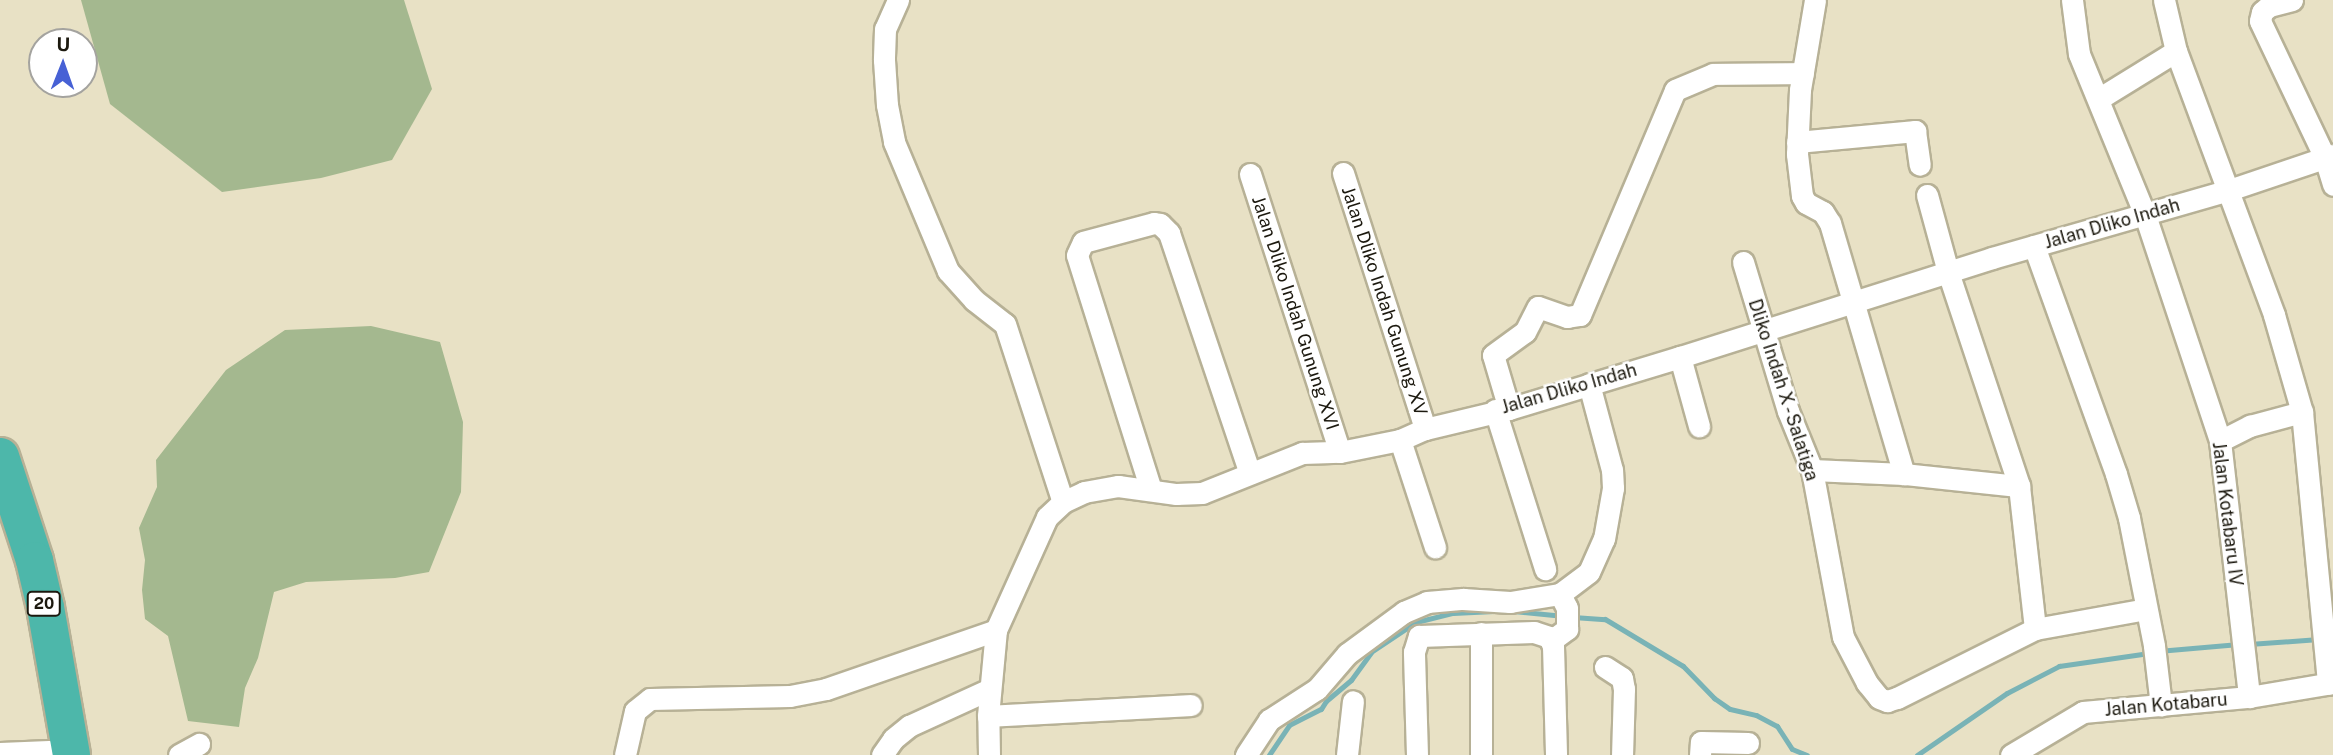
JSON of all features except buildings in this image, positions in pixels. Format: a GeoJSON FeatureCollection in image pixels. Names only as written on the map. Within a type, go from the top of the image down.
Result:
{"type":"FeatureCollection","features":[{"type":"Feature","properties":{"kind":"highway","name":"20"},"geometry":{"type":"LineString","coordinates":[[0,456],[34,560],[45,607],[56,753]]}},
{"type":"Feature","properties":{"kind":"highway","name":"20"},"geometry":{"type":"LineString","coordinates":[[0,525],[29,629],[56,753]]}},
{"type":"Feature","properties":{"kind":"street"},"geometry":{"type":"LineString","coordinates":[[898,0],[885,29],[884,60],[887,105],[894,142],[948,271],[974,300],[1005,324],[1063,502]]}},
{"type":"Feature","properties":{"kind":"street"},"geometry":{"type":"LineString","coordinates":[[1815,0],[1803,73],[1797,142],[1802,195],[1806,203],[1824,212],[1828,218],[1904,474]]}},
{"type":"Feature","properties":{"kind":"street","name":"Jalan Kotabaru IV"},"geometry":{"type":"LineString","coordinates":[[2072,0],[2079,54],[2100,98],[2145,215],[2220,441],[2249,697]]}},
{"type":"Feature","properties":{"kind":"street"},"geometry":{"type":"LineString","coordinates":[[2164,0],[2176,51],[2274,316],[2302,412],[2330,684]]}},
{"type":"Feature","properties":{"kind":"street"},"geometry":{"type":"LineString","coordinates":[[2292,0],[2269,6],[2262,12],[2260,21],[2329,156],[2333,185]]}},
{"type":"Feature","properties":{"kind":"street"},"geometry":{"type":"LineString","coordinates":[[2100,98],[2176,51]]}},
{"type":"Feature","properties":{"kind":"street"},"geometry":{"type":"LineString","coordinates":[[1545,569],[1502,409],[1493,355],[1525,332],[1538,307],[1567,317],[1580,316],[1675,90],[1713,75],[1803,73]]}},
{"type":"Feature","properties":{"kind":"street"},"geometry":{"type":"LineString","coordinates":[[1797,142],[1915,131],[1920,165]]}},
{"type":"Feature","properties":{"kind":"street","name":"Jalan Dliko Indah"},"geometry":{"type":"LineString","coordinates":[[989,755],[988,716],[996,630],[1039,529],[1054,509],[1084,492],[1105,487],[1176,494],[1202,493],[1302,453],[1340,452],[1399,440],[1425,429],[1680,357],[1948,272],[2229,190],[2329,156]]}},
{"type":"Feature","properties":{"kind":"street","name":"Jalan Dliko Indah Gunung XV"},"geometry":{"type":"LineString","coordinates":[[1343,173],[1425,429]]}},
{"type":"Feature","properties":{"kind":"street","name":"Jalan Dliko Indah Gunung XVI"},"geometry":{"type":"LineString","coordinates":[[1250,174],[1340,452]]}},
{"type":"Feature","properties":{"kind":"street"},"geometry":{"type":"LineString","coordinates":[[1927,195],[1948,272],[2020,486],[2035,629],[2146,609]]}},
{"type":"Feature","properties":{"kind":"street"},"geometry":{"type":"LineString","coordinates":[[1151,490],[1077,255],[1083,242],[1154,223],[1160,224],[1170,233],[1250,473]]}},
{"type":"Feature","properties":{"kind":"street"},"geometry":{"type":"LineString","coordinates":[[2034,246],[2116,474],[2137,553],[2155,653],[2161,706]]}},
{"type":"Feature","properties":{"kind":"street","name":"Dliko Indah X - Salatiga"},"geometry":{"type":"LineString","coordinates":[[1743,262],[1788,411],[1812,470],[1843,637],[1867,683],[1880,698],[1887,701],[1897,698],[2035,629]]}},
{"type":"Feature","properties":{"kind":"street"},"geometry":{"type":"LineString","coordinates":[[1680,357],[1699,426]]}},
{"type":"Feature","properties":{"kind":"street"},"geometry":{"type":"LineString","coordinates":[[1556,755],[1561,618],[1589,572],[1604,539],[1613,493],[1612,470],[1589,384]]}},
{"type":"Feature","properties":{"kind":"street"},"geometry":{"type":"LineString","coordinates":[[2220,441],[2250,426],[2302,412]]}},
{"type":"Feature","properties":{"kind":"street"},"geometry":{"type":"LineString","coordinates":[[1399,440],[1436,547]]}},
{"type":"Feature","properties":{"kind":"street"},"geometry":{"type":"LineString","coordinates":[[1812,470],[1904,474],[2020,486]]}},
{"type":"Feature","properties":{"kind":"street"},"geometry":{"type":"LineString","coordinates":[[1246,755],[1269,720],[1317,689],[1348,654],[1404,612],[1427,602],[1463,599],[1510,602],[1561,618]]}},
{"type":"Feature","properties":{"kind":"street"},"geometry":{"type":"LineString","coordinates":[[1417,755],[1414,652],[1417,639],[1423,635],[1534,632],[1561,618]]}},
{"type":"Feature","properties":{"kind":"street"},"geometry":{"type":"LineString","coordinates":[[625,755],[635,711],[650,699],[790,696],[826,689],[996,630]]}},
{"type":"Feature","properties":{"kind":"street"},"geometry":{"type":"LineString","coordinates":[[1481,632],[1481,755]]}},
{"type":"Feature","properties":{"kind":"street"},"geometry":{"type":"LineString","coordinates":[[1605,667],[1622,678],[1622,755]]}},
{"type":"Feature","properties":{"kind":"street","name":"Jalan Kotabaru"},"geometry":{"type":"LineString","coordinates":[[2011,755],[2083,712],[2249,697],[2330,684]]}},
{"type":"Feature","properties":{"kind":"street"},"geometry":{"type":"LineString","coordinates":[[883,755],[893,739],[909,726],[990,689]]}},
{"type":"Feature","properties":{"kind":"street"},"geometry":{"type":"LineString","coordinates":[[1347,755],[1353,701]]}},
{"type":"Feature","properties":{"kind":"street"},"geometry":{"type":"LineString","coordinates":[[988,716],[1191,705]]}},
{"type":"Feature","properties":{"kind":"street"},"geometry":{"type":"LineString","coordinates":[[1700,755],[1701,742],[1748,743]]}},
{"type":"Feature","properties":{"kind":"street"},"geometry":{"type":"LineString","coordinates":[[179,755],[199,744]]}},
{"type":"Feature","properties":{"kind":"street"},"geometry":{"type":"LineString","coordinates":[[0,753],[56,753]]}},
{"type":"Feature","properties":{"kind":"green space"},"geometry":{"type":"Polygon","coordinates":[[[81,0],[404,0],[432,89],[392,160],[321,178],[222,192],[110,104],[98,61],[98,28],[89,28],[81,0]]]}},
{"type":"Feature","properties":{"kind":"green space"},"geometry":{"type":"Polygon","coordinates":[[[371,326],[440,342],[463,422],[461,492],[429,572],[395,578],[306,582],[274,592],[258,658],[245,688],[239,727],[188,721],[168,636],[145,619],[142,590],[145,560],[139,528],[157,487],[156,460],[226,370],[285,330],[371,326]]]}},
{"type":"Feature","properties":{"kind":"waterway"},"geometry":{"type":"LineString","coordinates":[[1269,755],[1289,725],[1321,709],[1326,701],[1351,680],[1371,652],[1416,622],[1453,613],[1494,611]]}},
{"type":"Feature","properties":{"kind":"waterway"},"geometry":{"type":"LineString","coordinates":[[1514,611],[1564,616]]}},
{"type":"Feature","properties":{"kind":"waterway"},"geometry":{"type":"LineString","coordinates":[[1573,617],[1605,619],[1683,666],[1714,698],[1730,709],[1756,715],[1777,726],[1792,749],[1807,755]]}},
{"type":"Feature","properties":{"kind":"waterway"},"geometry":{"type":"LineString","coordinates":[[2249,644],[2319,639]]}},
{"type":"Feature","properties":{"kind":"waterway"},"geometry":{"type":"LineString","coordinates":[[2158,651],[2239,644]]}},
{"type":"Feature","properties":{"kind":"waterway"},"geometry":{"type":"LineString","coordinates":[[1917,755],[2007,693],[2059,666],[2149,653]]}}]}
